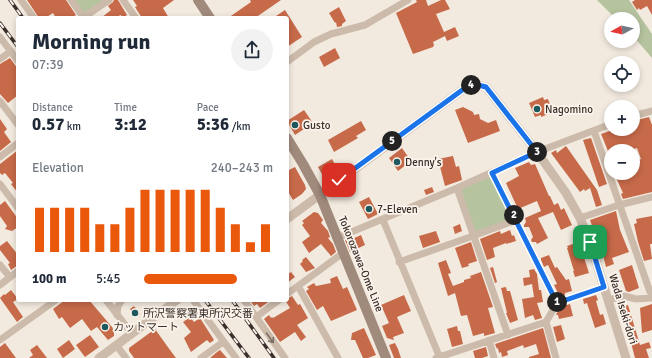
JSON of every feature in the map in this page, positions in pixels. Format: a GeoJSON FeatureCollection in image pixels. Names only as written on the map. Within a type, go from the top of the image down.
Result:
{"type":"FeatureCollection","features":[{"type":"Feature","properties":{"kind":"main road"},"geometry":{"type":"LineString","coordinates":[[198,0],[209,16]]}},
{"type":"Feature","properties":{"kind":"main road","name":"Tokorozawa-Ome Line"},"geometry":{"type":"LineString","coordinates":[[289,141],[320,195],[386,358]]}},
{"type":"Feature","properties":{"kind":"street"},"geometry":{"type":"LineString","coordinates":[[21,0],[33,16]]}},
{"type":"Feature","properties":{"kind":"street"},"geometry":{"type":"LineString","coordinates":[[71,0],[83,16]]}},
{"type":"Feature","properties":{"kind":"street"},"geometry":{"type":"LineString","coordinates":[[87,16],[109,0]]}},
{"type":"Feature","properties":{"kind":"street"},"geometry":{"type":"LineString","coordinates":[[124,0],[135,16]]}},
{"type":"Feature","properties":{"kind":"street"},"geometry":{"type":"LineString","coordinates":[[289,61],[314,42],[331,34],[365,25],[408,0]]}},
{"type":"Feature","properties":{"kind":"street"},"geometry":{"type":"LineString","coordinates":[[0,37],[16,58]]}},
{"type":"Feature","properties":{"kind":"street"},"geometry":{"type":"LineString","coordinates":[[0,59],[11,51]]}},
{"type":"Feature","properties":{"kind":"street","name":"Wada Iseki-dori"},"geometry":{"type":"LineString","coordinates":[[289,218],[465,88],[474,84],[486,87],[537,152],[566,193],[580,218],[590,242],[626,358]]}},
{"type":"Feature","properties":{"kind":"street"},"geometry":{"type":"LineString","coordinates":[[0,102],[16,123]]}},
{"type":"Feature","properties":{"kind":"street"},"geometry":{"type":"LineString","coordinates":[[640,114],[652,111]]}},
{"type":"Feature","properties":{"kind":"street"},"geometry":{"type":"LineString","coordinates":[[337,238],[383,220],[537,152],[604,127]]}},
{"type":"Feature","properties":{"kind":"street"},"geometry":{"type":"LineString","coordinates":[[594,131],[650,292],[652,292]]}},
{"type":"Feature","properties":{"kind":"street"},"geometry":{"type":"LineString","coordinates":[[0,157],[16,145]]}},
{"type":"Feature","properties":{"kind":"street"},"geometry":{"type":"LineString","coordinates":[[492,173],[557,303]]}},
{"type":"Feature","properties":{"kind":"street"},"geometry":{"type":"LineString","coordinates":[[0,184],[16,205]]}},
{"type":"Feature","properties":{"kind":"street"},"geometry":{"type":"LineString","coordinates":[[457,188],[508,335]]}},
{"type":"Feature","properties":{"kind":"street"},"geometry":{"type":"LineString","coordinates":[[580,218],[619,205],[652,197]]}},
{"type":"Feature","properties":{"kind":"street"},"geometry":{"type":"LineString","coordinates":[[383,220],[438,358],[546,322],[557,303],[604,287]]}},
{"type":"Feature","properties":{"kind":"street"},"geometry":{"type":"LineString","coordinates":[[399,262],[516,220]]}},
{"type":"Feature","properties":{"kind":"street"},"geometry":{"type":"LineString","coordinates":[[289,293],[344,253]]}},
{"type":"Feature","properties":{"kind":"street"},"geometry":{"type":"LineString","coordinates":[[0,265],[10,277]]}},
{"type":"Feature","properties":{"kind":"street"},"geometry":{"type":"LineString","coordinates":[[0,285],[16,272]]}},
{"type":"Feature","properties":{"kind":"street"},"geometry":{"type":"LineString","coordinates":[[298,286],[338,358]]}},
{"type":"Feature","properties":{"kind":"street"},"geometry":{"type":"LineString","coordinates":[[608,300],[624,296],[636,299],[652,298]]}},
{"type":"Feature","properties":{"kind":"street"},"geometry":{"type":"LineString","coordinates":[[0,340],[53,302]]}},
{"type":"Feature","properties":{"kind":"street"},"geometry":{"type":"LineString","coordinates":[[107,302],[132,334]]}},
{"type":"Feature","properties":{"kind":"street"},"geometry":{"type":"LineString","coordinates":[[117,315],[118,306],[121,302]]}},
{"type":"Feature","properties":{"kind":"street"},"geometry":{"type":"LineString","coordinates":[[99,358],[174,302]]}},
{"type":"Feature","properties":{"kind":"street"},"geometry":{"type":"LineString","coordinates":[[194,302],[236,358]]}},
{"type":"Feature","properties":{"kind":"street"},"geometry":{"type":"LineString","coordinates":[[245,302],[285,358]]}},
{"type":"Feature","properties":{"kind":"street"},"geometry":{"type":"LineString","coordinates":[[256,317],[276,302]]}},
{"type":"Feature","properties":{"kind":"street"},"geometry":{"type":"LineString","coordinates":[[546,322],[556,358]]}},
{"type":"Feature","properties":{"kind":"street"},"geometry":{"type":"LineString","coordinates":[[489,340],[494,358]]}},
{"type":"Feature","properties":{"kind":"street"},"geometry":{"type":"LineString","coordinates":[[201,358],[223,342]]}},
{"type":"Feature","properties":{"kind":"street"},"geometry":{"type":"LineString","coordinates":[[116,345],[126,358]]}},
{"type":"Feature","properties":{"kind":"green space"},"geometry":{"type":"Polygon","coordinates":[[[74,0],[107,0],[86,14],[83,13],[74,0]]]}},
{"type":"Feature","properties":{"kind":"green space"},"geometry":{"type":"Polygon","coordinates":[[[597,0],[629,0],[637,12],[609,12],[597,0]]]}},
{"type":"Feature","properties":{"kind":"green space"},"geometry":{"type":"Polygon","coordinates":[[[640,16],[652,34],[652,58],[640,44],[640,16]]]}},
{"type":"Feature","properties":{"kind":"green space"},"geometry":{"type":"Polygon","coordinates":[[[491,176],[512,219],[474,234],[459,190],[491,176]]]}},
{"type":"Feature","properties":{"kind":"building"},"geometry":{"type":"Polygon","coordinates":[[[27,0],[66,0],[76,15],[55,16],[53,13],[48,16],[38,16],[27,0]]]}},
{"type":"Feature","properties":{"kind":"building"},"geometry":{"type":"Polygon","coordinates":[[[114,0],[118,0],[127,15],[104,16],[111,10],[108,6],[114,0]]]}},
{"type":"Feature","properties":{"kind":"building"},"geometry":{"type":"Polygon","coordinates":[[[133,0],[174,0],[163,8],[168,16],[141,16],[135,7],[137,6],[133,0]]]}},
{"type":"Feature","properties":{"kind":"building"},"geometry":{"type":"Polygon","coordinates":[[[250,0],[281,0],[258,16],[231,16],[251,2],[250,0]]]}},
{"type":"Feature","properties":{"kind":"building"},"geometry":{"type":"Polygon","coordinates":[[[416,0],[426,0],[428,6],[441,0],[445,0],[450,9],[436,14],[444,32],[455,27],[459,36],[447,41],[445,36],[433,42],[433,47],[413,54],[396,13],[417,2],[416,0]]]}},
{"type":"Feature","properties":{"kind":"building"},"geometry":{"type":"Polygon","coordinates":[[[635,0],[652,0],[652,15],[647,6],[637,10],[632,2],[635,0]]]}},
{"type":"Feature","properties":{"kind":"building"},"geometry":{"type":"Polygon","coordinates":[[[339,7],[346,21],[342,24],[342,26],[337,27],[336,22],[335,23],[329,13],[339,7]]]}},
{"type":"Feature","properties":{"kind":"building"},"geometry":{"type":"Polygon","coordinates":[[[285,10],[289,16],[276,16],[285,10]]]}},
{"type":"Feature","properties":{"kind":"building"},"geometry":{"type":"Polygon","coordinates":[[[289,16],[302,37],[289,46],[289,16]]]}},
{"type":"Feature","properties":{"kind":"building"},"geometry":{"type":"Polygon","coordinates":[[[335,48],[340,58],[324,67],[319,57],[335,48]]]}},
{"type":"Feature","properties":{"kind":"building"},"geometry":{"type":"Polygon","coordinates":[[[10,58],[16,66],[16,97],[8,103],[0,94],[0,64],[10,58]]]}},
{"type":"Feature","properties":{"kind":"building"},"geometry":{"type":"Polygon","coordinates":[[[543,97],[544,100],[548,99],[552,110],[550,111],[551,113],[541,117],[541,115],[535,117],[529,103],[543,97]]]}},
{"type":"Feature","properties":{"kind":"building"},"geometry":{"type":"Polygon","coordinates":[[[463,107],[473,112],[474,115],[479,114],[480,119],[488,123],[496,120],[500,131],[468,143],[455,110],[463,107]]]}},
{"type":"Feature","properties":{"kind":"building"},"geometry":{"type":"Polygon","coordinates":[[[304,110],[313,123],[295,135],[289,124],[289,120],[304,110]]]}},
{"type":"Feature","properties":{"kind":"building"},"geometry":{"type":"Polygon","coordinates":[[[649,117],[652,125],[652,192],[623,199],[621,194],[623,193],[617,180],[640,180],[640,144],[605,144],[601,134],[604,133],[604,136],[640,136],[640,119],[649,117]]]}},
{"type":"Feature","properties":{"kind":"building"},"geometry":{"type":"Polygon","coordinates":[[[0,119],[7,129],[4,132],[11,142],[0,151],[0,119]]]}},
{"type":"Feature","properties":{"kind":"building"},"geometry":{"type":"Polygon","coordinates":[[[361,121],[366,130],[356,136],[358,138],[334,152],[328,140],[361,121]]]}},
{"type":"Feature","properties":{"kind":"building"},"geometry":{"type":"Polygon","coordinates":[[[591,138],[604,175],[604,180],[606,180],[607,184],[599,187],[583,140],[591,138]]]}},
{"type":"Feature","properties":{"kind":"building"},"geometry":{"type":"Polygon","coordinates":[[[566,146],[597,190],[602,205],[596,207],[590,188],[585,191],[584,189],[580,192],[551,153],[556,150],[557,153],[566,146]]]}},
{"type":"Feature","properties":{"kind":"building"},"geometry":{"type":"Polygon","coordinates":[[[402,148],[411,161],[398,171],[389,158],[402,148]]]}},
{"type":"Feature","properties":{"kind":"building"},"geometry":{"type":"Polygon","coordinates":[[[16,152],[16,190],[11,184],[13,183],[5,173],[2,175],[0,173],[0,164],[16,152]]]}},
{"type":"Feature","properties":{"kind":"building"},"geometry":{"type":"Polygon","coordinates":[[[453,156],[456,167],[459,166],[462,180],[445,186],[438,159],[453,156]]]}},
{"type":"Feature","properties":{"kind":"building"},"geometry":{"type":"Polygon","coordinates":[[[332,159],[338,170],[324,178],[318,167],[332,159]]]}},
{"type":"Feature","properties":{"kind":"building"},"geometry":{"type":"Polygon","coordinates":[[[529,162],[531,165],[535,164],[554,205],[558,203],[561,210],[564,208],[572,225],[561,230],[553,212],[538,218],[548,238],[537,244],[531,240],[533,237],[529,227],[524,227],[524,225],[526,222],[525,218],[541,211],[537,201],[518,209],[506,183],[519,176],[515,168],[529,162]]]}},
{"type":"Feature","properties":{"kind":"building"},"geometry":{"type":"Polygon","coordinates":[[[295,167],[306,189],[302,194],[293,200],[289,193],[289,170],[295,167]]]}},
{"type":"Feature","properties":{"kind":"building"},"geometry":{"type":"Polygon","coordinates":[[[432,187],[434,192],[426,195],[424,190],[432,187]]]}},
{"type":"Feature","properties":{"kind":"building"},"geometry":{"type":"Polygon","coordinates":[[[369,197],[378,214],[368,219],[359,202],[369,197]]]}},
{"type":"Feature","properties":{"kind":"building"},"geometry":{"type":"Polygon","coordinates":[[[5,201],[16,216],[16,228],[12,231],[5,229],[7,226],[0,216],[0,205],[5,201]]]}},
{"type":"Feature","properties":{"kind":"building"},"geometry":{"type":"Polygon","coordinates":[[[616,211],[620,230],[629,252],[612,258],[614,264],[606,267],[601,247],[590,220],[616,211]]]}},
{"type":"Feature","properties":{"kind":"building"},"geometry":{"type":"Polygon","coordinates":[[[314,212],[318,213],[323,220],[321,223],[328,231],[330,237],[328,238],[333,244],[336,252],[331,256],[321,244],[309,253],[302,242],[310,236],[302,225],[304,223],[302,221],[314,212]]]}},
{"type":"Feature","properties":{"kind":"building"},"geometry":{"type":"Polygon","coordinates":[[[652,216],[652,244],[650,244],[652,259],[644,261],[634,224],[637,223],[636,219],[652,216]]]}},
{"type":"Feature","properties":{"kind":"building"},"geometry":{"type":"Polygon","coordinates":[[[460,224],[462,231],[455,234],[453,227],[460,224]]]}},
{"type":"Feature","properties":{"kind":"building"},"geometry":{"type":"Polygon","coordinates":[[[510,230],[516,241],[493,248],[495,257],[487,260],[480,239],[500,231],[501,234],[510,230]]]}},
{"type":"Feature","properties":{"kind":"building"},"geometry":{"type":"Polygon","coordinates":[[[436,231],[440,242],[423,248],[419,236],[436,231]]]}},
{"type":"Feature","properties":{"kind":"building"},"geometry":{"type":"Polygon","coordinates":[[[361,235],[365,245],[350,252],[345,240],[361,235]]]}},
{"type":"Feature","properties":{"kind":"building"},"geometry":{"type":"Polygon","coordinates":[[[7,241],[16,252],[16,266],[11,270],[8,264],[10,263],[0,250],[0,246],[7,241]]]}},
{"type":"Feature","properties":{"kind":"building"},"geometry":{"type":"Polygon","coordinates":[[[471,242],[477,261],[462,268],[455,248],[471,242]]]}},
{"type":"Feature","properties":{"kind":"building"},"geometry":{"type":"Polygon","coordinates":[[[579,242],[589,273],[575,277],[567,246],[579,242]]]}},
{"type":"Feature","properties":{"kind":"building"},"geometry":{"type":"Polygon","coordinates":[[[549,255],[555,268],[557,267],[566,280],[569,279],[572,291],[565,293],[565,295],[560,297],[554,285],[557,284],[548,265],[544,267],[541,260],[541,258],[549,255]]]}},
{"type":"Feature","properties":{"kind":"building"},"geometry":{"type":"Polygon","coordinates":[[[306,257],[315,268],[306,272],[300,264],[306,257]]]}},
{"type":"Feature","properties":{"kind":"building"},"geometry":{"type":"Polygon","coordinates":[[[446,260],[451,273],[448,274],[453,286],[471,278],[470,276],[481,272],[493,307],[488,308],[495,333],[484,336],[484,333],[473,336],[467,315],[461,316],[455,293],[448,296],[438,263],[446,260]]]}},
{"type":"Feature","properties":{"kind":"building"},"geometry":{"type":"Polygon","coordinates":[[[632,265],[639,288],[629,292],[626,291],[619,270],[632,265]]]}},
{"type":"Feature","properties":{"kind":"building"},"geometry":{"type":"Polygon","coordinates":[[[493,267],[497,282],[495,283],[490,268],[493,267]]]}},
{"type":"Feature","properties":{"kind":"building"},"geometry":{"type":"Polygon","coordinates":[[[534,269],[537,274],[539,290],[541,290],[543,302],[537,303],[542,318],[535,320],[533,315],[525,318],[522,299],[534,297],[532,284],[524,286],[523,278],[530,277],[529,270],[534,269]]]}},
{"type":"Feature","properties":{"kind":"building"},"geometry":{"type":"Polygon","coordinates":[[[291,272],[295,277],[289,282],[289,274],[291,272]]]}},
{"type":"Feature","properties":{"kind":"building"},"geometry":{"type":"Polygon","coordinates":[[[337,276],[343,289],[347,287],[357,310],[331,321],[323,306],[317,310],[306,291],[309,289],[307,287],[314,283],[316,286],[331,283],[330,279],[337,276]]]}},
{"type":"Feature","properties":{"kind":"building"},"geometry":{"type":"Polygon","coordinates":[[[506,287],[507,291],[510,291],[518,320],[510,323],[506,313],[501,288],[506,287]]]}},
{"type":"Feature","properties":{"kind":"building"},"geometry":{"type":"Polygon","coordinates":[[[11,290],[16,296],[16,300],[13,302],[23,317],[17,322],[0,298],[4,294],[5,295],[11,290]]]}},
{"type":"Feature","properties":{"kind":"building"},"geometry":{"type":"Polygon","coordinates":[[[404,295],[411,311],[397,317],[404,333],[393,337],[394,340],[387,338],[382,326],[389,323],[381,305],[404,295]]]}},
{"type":"Feature","properties":{"kind":"building"},"geometry":{"type":"Polygon","coordinates":[[[596,295],[600,315],[603,314],[606,324],[595,328],[587,303],[584,304],[583,299],[596,295]]]}},
{"type":"Feature","properties":{"kind":"building"},"geometry":{"type":"Polygon","coordinates":[[[292,296],[298,305],[300,304],[308,318],[297,325],[306,337],[301,341],[295,332],[280,342],[264,319],[269,315],[273,318],[290,308],[286,302],[289,302],[289,298],[292,296]]]}},
{"type":"Feature","properties":{"kind":"building"},"geometry":{"type":"Polygon","coordinates":[[[62,302],[91,302],[112,327],[114,336],[108,340],[97,327],[91,331],[82,319],[70,328],[62,317],[59,319],[53,309],[62,302]]]}},
{"type":"Feature","properties":{"kind":"building"},"geometry":{"type":"Polygon","coordinates":[[[251,302],[268,302],[260,308],[257,304],[254,306],[251,302]]]}},
{"type":"Feature","properties":{"kind":"building"},"geometry":{"type":"Polygon","coordinates":[[[570,304],[573,316],[559,319],[558,315],[556,315],[560,307],[570,304]]]}},
{"type":"Feature","properties":{"kind":"building"},"geometry":{"type":"Polygon","coordinates":[[[652,304],[652,330],[642,333],[640,308],[652,304]]]}},
{"type":"Feature","properties":{"kind":"building"},"geometry":{"type":"Polygon","coordinates":[[[628,305],[640,345],[649,342],[651,348],[646,349],[649,358],[635,358],[625,320],[623,320],[619,308],[628,305]]]}},
{"type":"Feature","properties":{"kind":"building"},"geometry":{"type":"Polygon","coordinates":[[[134,306],[140,314],[136,317],[130,309],[134,306]]]}},
{"type":"Feature","properties":{"kind":"building"},"geometry":{"type":"Polygon","coordinates":[[[190,317],[194,322],[200,318],[214,340],[210,343],[207,340],[191,352],[184,338],[191,332],[183,322],[190,317]]]}},
{"type":"Feature","properties":{"kind":"building"},"geometry":{"type":"Polygon","coordinates":[[[561,325],[565,339],[557,342],[553,327],[561,325]]]}},
{"type":"Feature","properties":{"kind":"building"},"geometry":{"type":"Polygon","coordinates":[[[457,326],[458,331],[460,331],[463,344],[452,347],[447,329],[457,326]]]}},
{"type":"Feature","properties":{"kind":"building"},"geometry":{"type":"Polygon","coordinates":[[[364,328],[376,355],[368,358],[363,358],[355,340],[351,340],[352,333],[364,328]]]}},
{"type":"Feature","properties":{"kind":"building"},"geometry":{"type":"Polygon","coordinates":[[[543,328],[551,358],[529,358],[539,354],[536,344],[524,348],[523,345],[507,351],[508,355],[502,357],[501,352],[499,353],[495,344],[543,328]]]}},
{"type":"Feature","properties":{"kind":"building"},"geometry":{"type":"Polygon","coordinates":[[[155,329],[176,358],[134,358],[129,351],[129,348],[155,329]]]}},
{"type":"Feature","properties":{"kind":"building"},"geometry":{"type":"Polygon","coordinates":[[[90,335],[99,347],[85,357],[76,345],[90,335]]]}},
{"type":"Feature","properties":{"kind":"building"},"geometry":{"type":"Polygon","coordinates":[[[69,340],[75,349],[63,358],[57,349],[69,340]]]}},
{"type":"Feature","properties":{"kind":"building"},"geometry":{"type":"Polygon","coordinates":[[[5,343],[16,358],[0,358],[0,347],[5,343]]]}},
{"type":"Feature","properties":{"kind":"building"},"geometry":{"type":"Polygon","coordinates":[[[395,343],[401,358],[394,358],[389,345],[395,343]]]}},
{"type":"Feature","properties":{"kind":"building"},"geometry":{"type":"Polygon","coordinates":[[[37,345],[47,358],[29,358],[33,355],[30,350],[37,345]]]}},
{"type":"Feature","properties":{"kind":"building"},"geometry":{"type":"Polygon","coordinates":[[[486,347],[488,356],[475,358],[473,351],[486,347]]]}},
{"type":"Feature","properties":{"kind":"building"},"geometry":{"type":"Polygon","coordinates":[[[220,350],[227,358],[210,358],[217,352],[220,350]]]}},
{"type":"Feature","properties":{"kind":"railway"},"geometry":{"type":"LineString","coordinates":[[10,0],[22,16]]}},
{"type":"Feature","properties":{"kind":"railway"},"geometry":{"type":"LineString","coordinates":[[0,23],[16,44]]}},
{"type":"Feature","properties":{"kind":"railway"},"geometry":{"type":"LineString","coordinates":[[207,302],[249,358]]}},
{"type":"Feature","properties":{"kind":"railway"},"geometry":{"type":"LineString","coordinates":[[233,302],[274,358]]}},
{"type":"Feature","properties":{"kind":"place","name":"Nagomino"},"geometry":{"type":"Point","coordinates":[537,109]}},
{"type":"Feature","properties":{"kind":"place","name":"Gusto"},"geometry":{"type":"Point","coordinates":[295,125]}},
{"type":"Feature","properties":{"kind":"place","name":"Denny's"},"geometry":{"type":"Point","coordinates":[397,162]}},
{"type":"Feature","properties":{"kind":"place","name":"7-Eleven"},"geometry":{"type":"Point","coordinates":[369,209]}},
{"type":"Feature","properties":{"kind":"place","name":"所沢警察署東所沢交番"},"geometry":{"type":"Point","coordinates":[135,313]}},
{"type":"Feature","properties":{"kind":"place","name":"カットマート"},"geometry":{"type":"Point","coordinates":[105,327]}},
{"type":"Feature","properties":{"kind":"route"},"geometry":{"type":"LineString","coordinates":[[339,180],[422,121],[465,88],[474,84],[486,87],[490,91],[537,152],[492,173],[557,303],[604,287],[590,242]]}}]}
